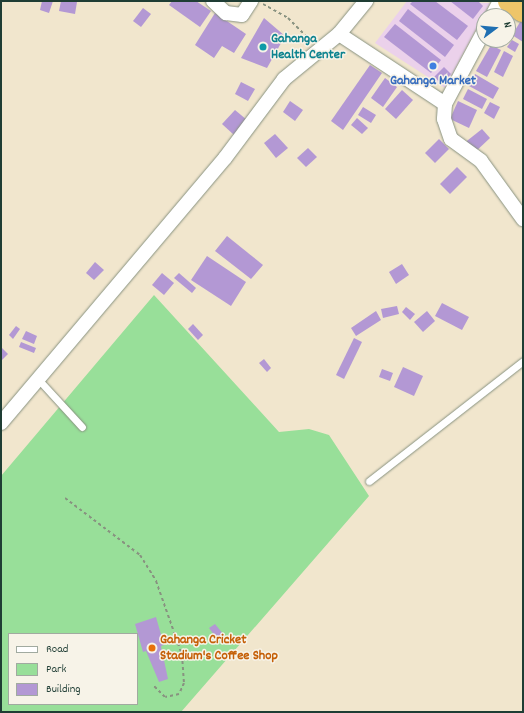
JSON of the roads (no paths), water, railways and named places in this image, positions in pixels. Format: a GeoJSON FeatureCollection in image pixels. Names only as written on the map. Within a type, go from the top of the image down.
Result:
{"type":"FeatureCollection","features":[{"type":"Feature","properties":{"kind":"highway"},"geometry":{"type":"LineString","coordinates":[[509,1],[523,11]]}},
{"type":"Feature","properties":{"kind":"street"},"geometry":{"type":"LineString","coordinates":[[213,1],[226,13],[242,15],[254,2]]}},
{"type":"Feature","properties":{"kind":"street"},"geometry":{"type":"LineString","coordinates":[[1,423],[225,158],[284,79],[339,34],[366,1]]}},
{"type":"Feature","properties":{"kind":"street"},"geometry":{"type":"LineString","coordinates":[[339,34],[445,104]]}},
{"type":"Feature","properties":{"kind":"street"},"geometry":{"type":"LineString","coordinates":[[476,46],[445,104],[444,119],[451,139],[481,161],[523,219]]}},
{"type":"Feature","properties":{"kind":"lane"},"geometry":{"type":"LineString","coordinates":[[369,481],[523,361]]}},
{"type":"Feature","properties":{"kind":"lane"},"geometry":{"type":"LineString","coordinates":[[38,380],[82,427]]}},
{"type":"Feature","properties":{"kind":"place","name":"Gahanga Health Center"},"geometry":{"type":"Point","coordinates":[263,47]}},
{"type":"Feature","properties":{"kind":"place","name":"Gahanga Market"},"geometry":{"type":"Point","coordinates":[433,66]}},
{"type":"Feature","properties":{"kind":"place","name":"Gahanga Cricket Stadium's Coffee Shop"},"geometry":{"type":"Point","coordinates":[152,648]}}]}
